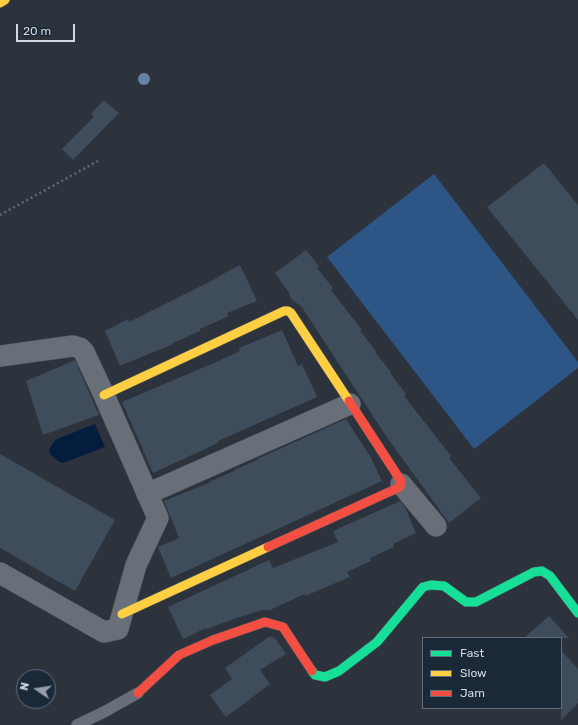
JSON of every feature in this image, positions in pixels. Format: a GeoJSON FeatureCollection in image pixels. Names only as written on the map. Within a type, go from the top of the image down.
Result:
{"type":"FeatureCollection","features":[{"type":"Feature","properties":{"kind":"street"},"geometry":{"type":"LineString","coordinates":[[0,3],[5,0]]}},
{"type":"Feature","properties":{"kind":"street"},"geometry":{"type":"LineString","coordinates":[[104,395],[284,311],[288,311],[291,313],[401,481],[401,484],[436,526]]}},
{"type":"Feature","properties":{"kind":"street"},"geometry":{"type":"LineString","coordinates":[[0,356],[73,346],[80,348],[84,352],[158,518],[136,566],[118,629],[104,632],[0,573]]}},
{"type":"Feature","properties":{"kind":"street"},"geometry":{"type":"LineString","coordinates":[[148,494],[350,404]]}},
{"type":"Feature","properties":{"kind":"street"},"geometry":{"type":"LineString","coordinates":[[122,614],[400,487],[401,484]]}},
{"type":"Feature","properties":{"kind":"street"},"geometry":{"type":"LineString","coordinates":[[138,693],[179,655],[213,640],[265,622],[283,627],[315,675],[325,677],[339,671],[377,642],[423,587],[431,585],[444,586],[466,602],[476,602],[534,572],[542,571],[550,576],[578,613]]}},
{"type":"Feature","properties":{"kind":"lane"},"geometry":{"type":"LineString","coordinates":[[77,725],[138,693]]}},
{"type":"Feature","properties":{"kind":"path"},"geometry":{"type":"LineString","coordinates":[[0,215],[98,161]]}},
{"type":"Feature","properties":{"kind":"shaded area"},"geometry":{"type":"Polygon","coordinates":[[[434,174],[578,362],[578,368],[474,449],[327,257],[434,174]]]}},
{"type":"Feature","properties":{"kind":"shaded area"},"geometry":{"type":"Polygon","coordinates":[[[95,424],[105,447],[63,463],[59,462],[51,455],[49,450],[57,439],[95,424]]]}},
{"type":"Feature","properties":{"kind":"building"},"geometry":{"type":"Polygon","coordinates":[[[104,100],[119,113],[73,160],[62,149],[94,117],[91,114],[104,100]]]}},
{"type":"Feature","properties":{"kind":"building"},"geometry":{"type":"Polygon","coordinates":[[[544,163],[578,205],[578,320],[487,207],[544,163]]]}},
{"type":"Feature","properties":{"kind":"building"},"geometry":{"type":"Polygon","coordinates":[[[306,250],[319,266],[317,268],[333,288],[331,290],[362,330],[360,331],[406,394],[404,396],[451,456],[449,458],[481,498],[449,523],[386,436],[301,306],[292,300],[289,295],[290,294],[275,273],[306,250]]]}},
{"type":"Feature","properties":{"kind":"building"},"geometry":{"type":"Polygon","coordinates":[[[240,265],[257,301],[227,313],[229,316],[200,329],[200,331],[173,344],[120,366],[105,331],[128,319],[129,322],[240,265]]]}},
{"type":"Feature","properties":{"kind":"building"},"geometry":{"type":"Polygon","coordinates":[[[282,330],[298,366],[302,364],[317,397],[218,441],[218,443],[153,473],[122,402],[216,362],[240,351],[239,348],[282,330]]]}},
{"type":"Feature","properties":{"kind":"building"},"geometry":{"type":"Polygon","coordinates":[[[75,360],[99,415],[43,435],[26,381],[75,360]]]}},
{"type":"Feature","properties":{"kind":"building"},"geometry":{"type":"Polygon","coordinates":[[[346,419],[370,456],[382,481],[171,578],[158,547],[179,538],[164,501],[211,482],[257,459],[346,419]]]}},
{"type":"Feature","properties":{"kind":"building"},"geometry":{"type":"Polygon","coordinates":[[[0,454],[115,520],[75,591],[0,548],[0,454]]]}},
{"type":"Feature","properties":{"kind":"building"},"geometry":{"type":"Polygon","coordinates":[[[400,501],[405,507],[416,533],[393,544],[394,547],[370,558],[371,561],[347,572],[350,577],[305,596],[305,594],[270,610],[261,610],[207,629],[206,628],[183,639],[168,607],[269,560],[273,568],[338,542],[333,531],[400,501]]]}},
{"type":"Feature","properties":{"kind":"building"},"geometry":{"type":"Polygon","coordinates":[[[549,616],[569,638],[562,637],[525,637],[549,616]]]}},
{"type":"Feature","properties":{"kind":"building"},"geometry":{"type":"Polygon","coordinates":[[[270,636],[275,638],[286,654],[260,670],[270,684],[226,717],[210,695],[232,679],[225,668],[270,636]]]}},
{"type":"Feature","properties":{"kind":"building"},"geometry":{"type":"Polygon","coordinates":[[[562,651],[578,669],[578,703],[561,720],[562,651]]]}},
{"type":"Feature","properties":{"kind":"traffic: fast"},"geometry":{"type":"LineString","coordinates":[[312,671],[315,675],[325,677],[339,671],[377,642],[423,587],[431,585],[444,586],[466,602],[476,602],[534,572],[542,571],[550,576],[578,613]]}},
{"type":"Feature","properties":{"kind":"traffic: slow"},"geometry":{"type":"LineString","coordinates":[[0,3],[5,0]]}},
{"type":"Feature","properties":{"kind":"traffic: slow"},"geometry":{"type":"LineString","coordinates":[[104,395],[284,311],[288,311],[291,313],[349,401]]}},
{"type":"Feature","properties":{"kind":"traffic: slow"},"geometry":{"type":"LineString","coordinates":[[122,614],[268,547]]}},
{"type":"Feature","properties":{"kind":"traffic: jam"},"geometry":{"type":"LineString","coordinates":[[268,547],[400,487],[401,481],[349,401]]}},
{"type":"Feature","properties":{"kind":"traffic: jam"},"geometry":{"type":"LineString","coordinates":[[138,693],[179,655],[213,640],[265,622],[283,627],[312,671]]}}]}
